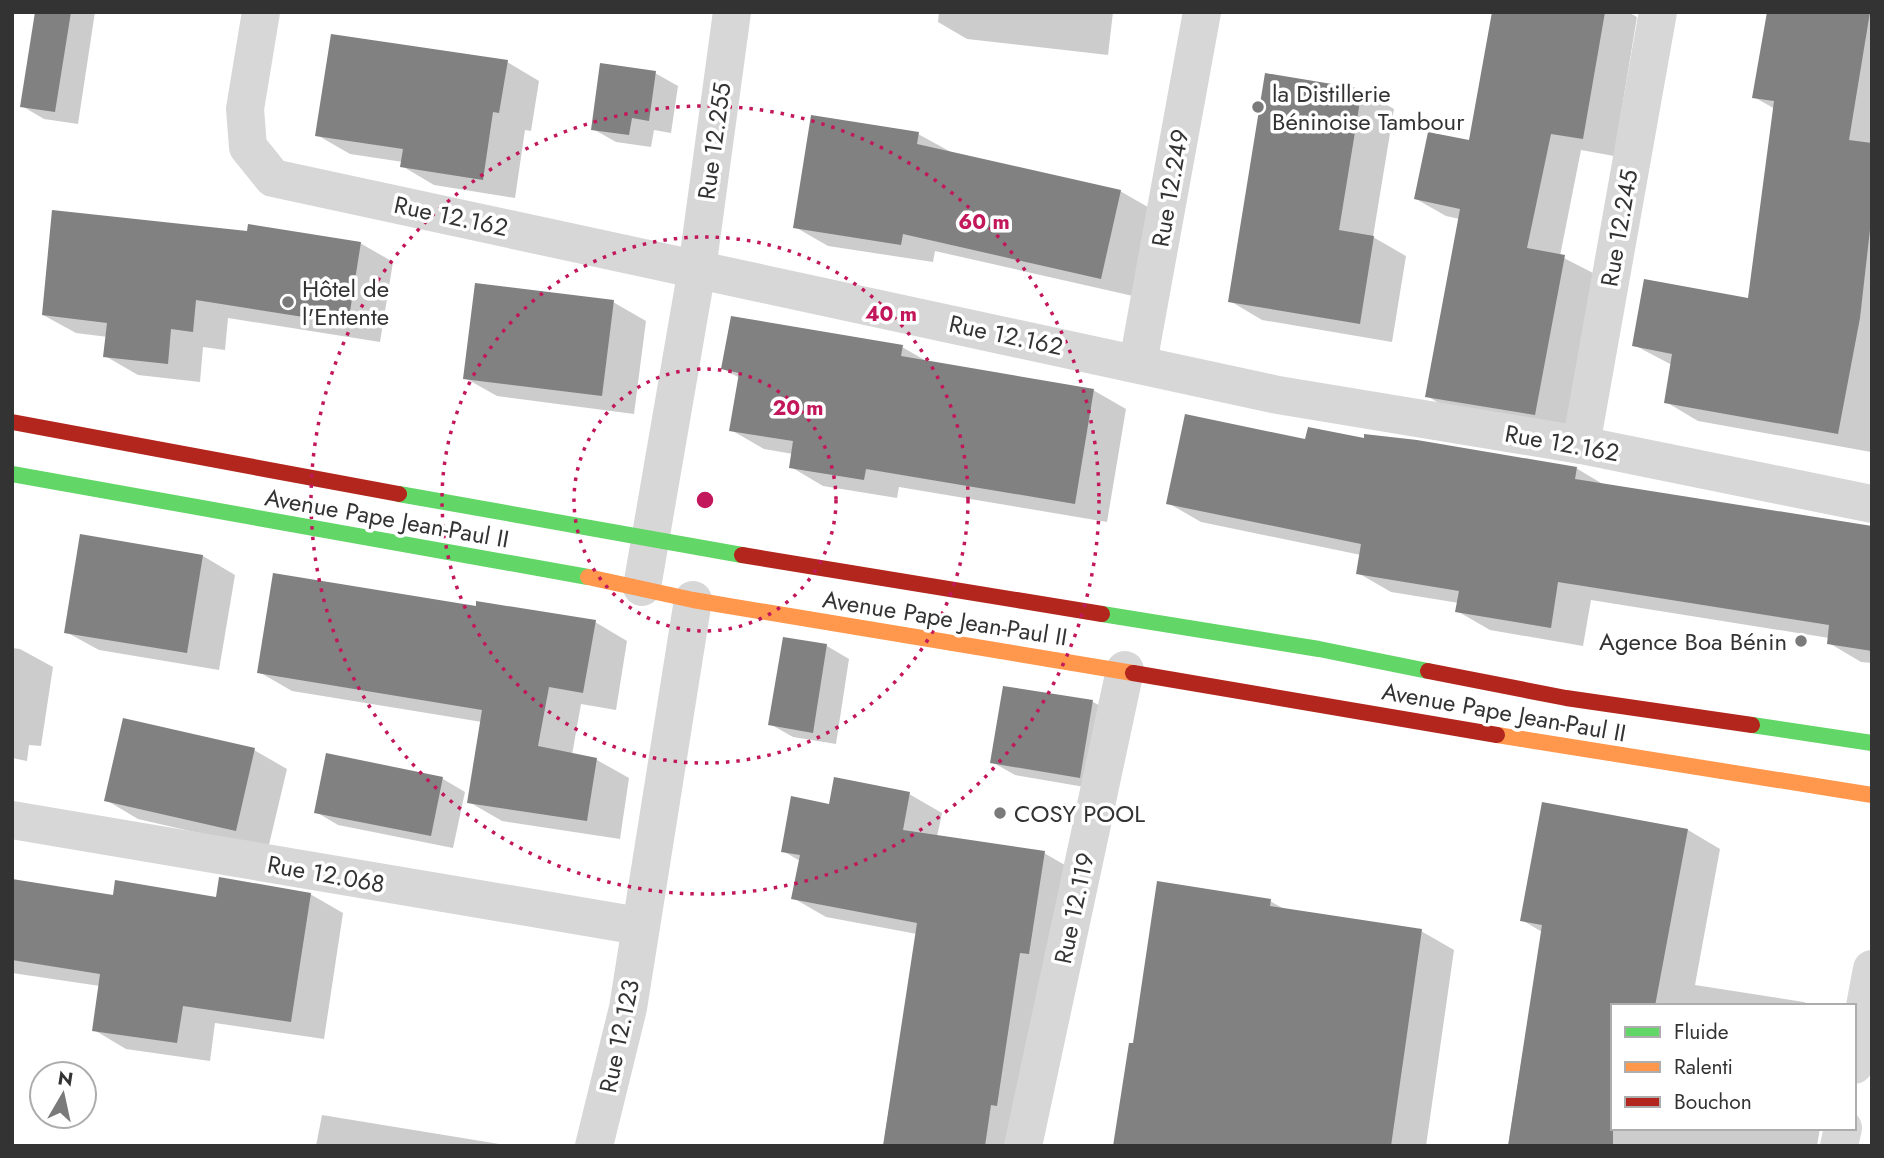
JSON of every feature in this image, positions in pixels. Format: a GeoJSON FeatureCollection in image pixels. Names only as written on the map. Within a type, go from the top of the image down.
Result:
{"type":"FeatureCollection","features":[{"type":"Feature","properties":{"kind":"main road","name":"Avenue Pape Jean-Paul II"},"geometry":{"type":"LineString","coordinates":[[12,422],[650,540],[1319,649],[1566,698],[1872,743]]}},
{"type":"Feature","properties":{"kind":"main road","name":"Avenue Pape Jean-Paul II"},"geometry":{"type":"LineString","coordinates":[[12,474],[642,587],[693,600],[1339,706],[1508,738],[1872,795]]}},
{"type":"Feature","properties":{"kind":"street","name":"Rue 12.162"},"geometry":{"type":"LineString","coordinates":[[261,12],[245,108],[248,146],[273,178],[1278,395],[1581,444],[1872,504]]}},
{"type":"Feature","properties":{"kind":"street","name":"Rue 12.255"},"geometry":{"type":"LineString","coordinates":[[642,587],[697,269],[732,12]]}},
{"type":"Feature","properties":{"kind":"street","name":"Rue 12.249"},"geometry":{"type":"LineString","coordinates":[[1138,363],[1202,12]]}},
{"type":"Feature","properties":{"kind":"street","name":"Rue 12.245"},"geometry":{"type":"LineString","coordinates":[[1581,444],[1658,12]]}},
{"type":"Feature","properties":{"kind":"street","name":"Rue 12.123"},"geometry":{"type":"LineString","coordinates":[[594,1146],[628,1008],[693,600]]}},
{"type":"Feature","properties":{"kind":"street","name":"Rue 12.119"},"geometry":{"type":"LineString","coordinates":[[1023,1146],[1125,670]]}},
{"type":"Feature","properties":{"kind":"street","name":"Rue 12.068"},"geometry":{"type":"LineString","coordinates":[[12,820],[639,926]]}},
{"type":"Feature","properties":{"kind":"street"},"geometry":{"type":"LineString","coordinates":[[1856,1054],[1872,969]]}},
{"type":"Feature","properties":{"kind":"building"},"geometry":{"type":"Polygon","coordinates":[[[35,12],[71,12],[55,112],[20,107],[35,12]]]}},
{"type":"Feature","properties":{"kind":"building"},"geometry":{"type":"Polygon","coordinates":[[[1492,12],[1605,12],[1583,139],[1551,134],[1527,248],[1565,255],[1535,415],[1425,397],[1460,209],[1414,199],[1428,132],[1469,140],[1492,12]]]}},
{"type":"Feature","properties":{"kind":"building"},"geometry":{"type":"Polygon","coordinates":[[[1767,12],[1870,12],[1849,140],[1872,143],[1872,212],[1860,318],[1838,434],[1664,403],[1672,354],[1632,346],[1644,279],[1748,298],[1774,101],[1752,98],[1767,12]]]}},
{"type":"Feature","properties":{"kind":"building"},"geometry":{"type":"Polygon","coordinates":[[[331,34],[508,60],[499,113],[493,112],[483,180],[400,167],[403,149],[315,136],[331,34]]]}},
{"type":"Feature","properties":{"kind":"building"},"geometry":{"type":"Polygon","coordinates":[[[600,63],[656,71],[649,121],[632,118],[629,135],[591,130],[600,63]]]}},
{"type":"Feature","properties":{"kind":"building"},"geometry":{"type":"Polygon","coordinates":[[[1265,73],[1362,89],[1339,230],[1374,236],[1360,324],[1228,302],[1265,73]]]}},
{"type":"Feature","properties":{"kind":"building"},"geometry":{"type":"Polygon","coordinates":[[[811,115],[919,132],[917,144],[1121,190],[1101,279],[903,234],[901,245],[793,228],[811,115]]]}},
{"type":"Feature","properties":{"kind":"building"},"geometry":{"type":"Polygon","coordinates":[[[52,210],[247,231],[248,224],[361,242],[348,324],[196,300],[193,332],[171,329],[168,364],[103,357],[107,323],[42,315],[52,210]]]}},
{"type":"Feature","properties":{"kind":"building"},"geometry":{"type":"Polygon","coordinates":[[[475,283],[614,300],[602,396],[463,379],[475,283]]]}},
{"type":"Feature","properties":{"kind":"building"},"geometry":{"type":"Polygon","coordinates":[[[731,316],[903,345],[901,356],[1094,389],[1075,504],[866,469],[864,480],[789,468],[793,441],[729,431],[739,373],[721,369],[731,316]]]}},
{"type":"Feature","properties":{"kind":"building"},"geometry":{"type":"Polygon","coordinates":[[[1185,414],[1305,439],[1308,427],[1364,438],[1364,434],[1417,440],[1577,467],[1575,479],[1872,526],[1872,651],[1827,644],[1829,625],[1558,582],[1551,628],[1455,612],[1459,591],[1356,574],[1361,544],[1166,504],[1185,414]]]}},
{"type":"Feature","properties":{"kind":"building"},"geometry":{"type":"Polygon","coordinates":[[[80,534],[203,555],[187,653],[64,633],[80,534]]]}},
{"type":"Feature","properties":{"kind":"building"},"geometry":{"type":"Polygon","coordinates":[[[273,573],[476,606],[476,601],[596,620],[583,693],[549,687],[538,746],[597,758],[587,821],[467,803],[482,710],[257,673],[273,573]]]}},
{"type":"Feature","properties":{"kind":"building"},"geometry":{"type":"Polygon","coordinates":[[[783,637],[827,644],[813,733],[768,725],[783,637]]]}},
{"type":"Feature","properties":{"kind":"building"},"geometry":{"type":"Polygon","coordinates":[[[1003,686],[1093,700],[1080,778],[990,763],[1003,686]]]}},
{"type":"Feature","properties":{"kind":"building"},"geometry":{"type":"Polygon","coordinates":[[[123,718],[255,748],[236,831],[104,801],[123,718]]]}},
{"type":"Feature","properties":{"kind":"building"},"geometry":{"type":"Polygon","coordinates":[[[326,753],[443,777],[431,836],[314,813],[326,753]]]}},
{"type":"Feature","properties":{"kind":"building"},"geometry":{"type":"Polygon","coordinates":[[[834,777],[910,792],[903,830],[1045,851],[1029,954],[1020,953],[997,1106],[991,1105],[985,1146],[883,1146],[917,923],[791,899],[800,855],[781,852],[791,796],[829,804],[834,777]]]}},
{"type":"Feature","properties":{"kind":"building"},"geometry":{"type":"Polygon","coordinates":[[[1542,802],[1688,829],[1655,1004],[1611,1004],[1613,1146],[1508,1146],[1542,925],[1520,921],[1542,802]]]}},
{"type":"Feature","properties":{"kind":"building"},"geometry":{"type":"Polygon","coordinates":[[[219,877],[311,893],[291,1022],[183,1006],[177,1043],[92,1031],[100,974],[12,960],[12,879],[113,895],[115,880],[216,897],[219,877]]]}},
{"type":"Feature","properties":{"kind":"building"},"geometry":{"type":"Polygon","coordinates":[[[1157,881],[1271,899],[1270,906],[1422,929],[1391,1146],[1113,1146],[1129,1043],[1133,1043],[1157,881]]]}},
{"type":"Feature","properties":{"kind":"traffic: fast"},"geometry":{"type":"LineString","coordinates":[[12,474],[588,577]]}},
{"type":"Feature","properties":{"kind":"traffic: fast"},"geometry":{"type":"LineString","coordinates":[[399,494],[742,555]]}},
{"type":"Feature","properties":{"kind":"traffic: fast"},"geometry":{"type":"LineString","coordinates":[[1102,614],[1319,649],[1428,671]]}},
{"type":"Feature","properties":{"kind":"traffic: fast"},"geometry":{"type":"LineString","coordinates":[[1752,725],[1872,743]]}},
{"type":"Feature","properties":{"kind":"traffic: slow"},"geometry":{"type":"LineString","coordinates":[[588,577],[693,600],[1133,673]]}},
{"type":"Feature","properties":{"kind":"traffic: slow"},"geometry":{"type":"LineString","coordinates":[[1497,735],[1872,795]]}},
{"type":"Feature","properties":{"kind":"traffic: jam"},"geometry":{"type":"LineString","coordinates":[[12,422],[399,494]]}},
{"type":"Feature","properties":{"kind":"traffic: jam"},"geometry":{"type":"LineString","coordinates":[[742,555],[1102,614]]}},
{"type":"Feature","properties":{"kind":"traffic: jam"},"geometry":{"type":"LineString","coordinates":[[1428,671],[1566,698],[1752,725]]}},
{"type":"Feature","properties":{"kind":"traffic: jam"},"geometry":{"type":"LineString","coordinates":[[1133,673],[1497,735]]}},
{"type":"Feature","properties":{"kind":"place","name":"la Distillerie Béninoise Tambour"},"geometry":{"type":"Point","coordinates":[1258,107]}},
{"type":"Feature","properties":{"kind":"place","name":"Hôtel de l'Entente"},"geometry":{"type":"Point","coordinates":[288,302]}},
{"type":"Feature","properties":{"kind":"place","name":"Agence Boa Bénin"},"geometry":{"type":"Point","coordinates":[1801,641]}},
{"type":"Feature","properties":{"kind":"place","name":"COSY POOL"},"geometry":{"type":"Point","coordinates":[1000,813]}}]}
